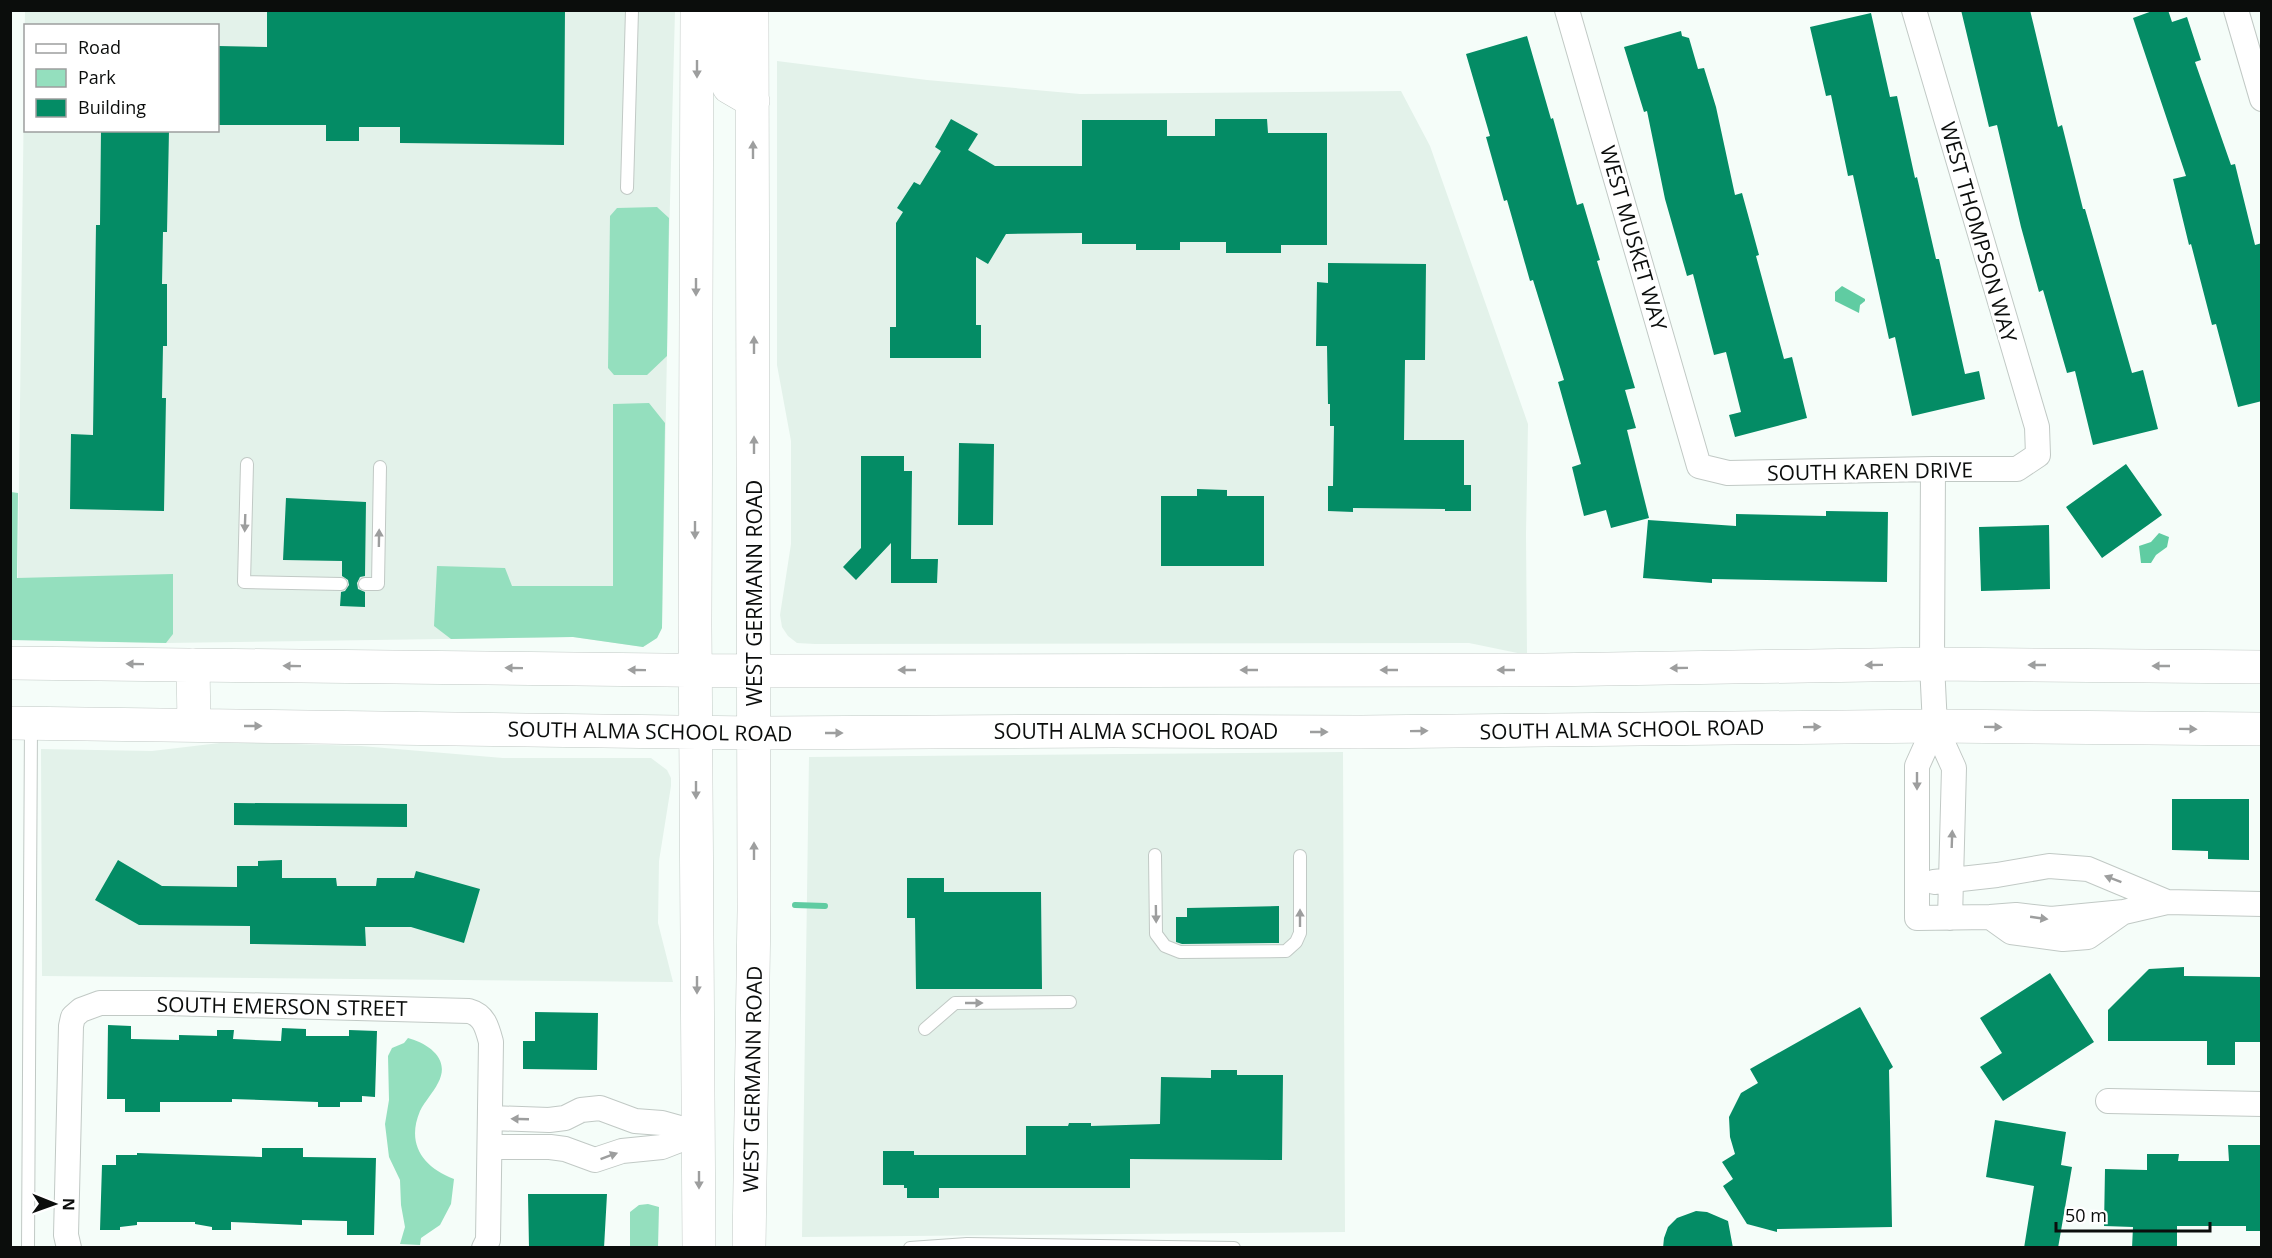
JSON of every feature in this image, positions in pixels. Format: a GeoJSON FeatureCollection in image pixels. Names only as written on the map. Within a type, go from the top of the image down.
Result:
{"type":"FeatureCollection","features":[{"type":"Feature","properties":{"kind":"main road"},"geometry":{"type":"LineString","coordinates":[[697,10],[695,670],[699,1248]]}},
{"type":"Feature","properties":{"kind":"main road"},"geometry":{"type":"LineString","coordinates":[[724,10],[725,75],[729,87],[753,101]]}},
{"type":"Feature","properties":{"kind":"main road","name":"WEST GERMANN ROAD"},"geometry":{"type":"LineString","coordinates":[[749,1248],[754,910],[752,10]]}},
{"type":"Feature","properties":{"kind":"main road"},"geometry":{"type":"LineString","coordinates":[[10,663],[754,671],[1544,670],[1932,664],[2262,667]]}},
{"type":"Feature","properties":{"kind":"main road"},"geometry":{"type":"LineString","coordinates":[[193,665],[194,725]]}},
{"type":"Feature","properties":{"kind":"main road","name":"SOUTH ALMA SCHOOL ROAD"},"geometry":{"type":"LineString","coordinates":[[21,723],[754,733],[1113,731],[1361,740],[1935,726],[2262,729]]}},
{"type":"Feature","properties":{"kind":"street","name":"WEST MUSKET WAY"},"geometry":{"type":"LineString","coordinates":[[1568,10],[1699,466]]}},
{"type":"Feature","properties":{"kind":"street","name":"WEST THOMPSON WAY"},"geometry":{"type":"LineString","coordinates":[[1914,10],[2037,427],[2038,454]]}},
{"type":"Feature","properties":{"kind":"street"},"geometry":{"type":"LineString","coordinates":[[2236,10],[2262,99]]}},
{"type":"Feature","properties":{"kind":"street","name":"SOUTH KAREN DRIVE"},"geometry":{"type":"LineString","coordinates":[[1699,466],[1728,473],[2017,469],[2038,454]]}},
{"type":"Feature","properties":{"kind":"street"},"geometry":{"type":"LineString","coordinates":[[1933,469],[1932,664],[1935,726],[1954,768],[1950,918]]}},
{"type":"Feature","properties":{"kind":"street"},"geometry":{"type":"LineString","coordinates":[[1935,726],[1917,766],[1917,918],[2016,915],[2051,919],[2124,912],[2167,902],[2262,904]]}},
{"type":"Feature","properties":{"kind":"street"},"geometry":{"type":"LineString","coordinates":[[1917,884],[2049,866],[2088,869],[2167,902]]}},
{"type":"Feature","properties":{"kind":"street","name":"SOUTH EMERSON STREET"},"geometry":{"type":"LineString","coordinates":[[69,1248],[66,1236],[71,1026],[73,1017],[81,1010],[100,1003],[469,1011],[476,1013],[482,1018],[491,1042],[491,1118]]}},
{"type":"Feature","properties":{"kind":"street"},"geometry":{"type":"LineString","coordinates":[[2108,1101],[2262,1104]]}},
{"type":"Feature","properties":{"kind":"street"},"geometry":{"type":"LineString","coordinates":[[484,1248],[488,1240],[491,1118],[549,1120],[565,1118],[581,1110],[600,1108],[635,1121],[662,1123],[698,1132]]}},
{"type":"Feature","properties":{"kind":"street"},"geometry":{"type":"LineString","coordinates":[[565,1118],[565,1149]]}},
{"type":"Feature","properties":{"kind":"street"},"geometry":{"type":"LineString","coordinates":[[490,1147],[550,1147],[565,1149],[594,1160],[622,1150],[662,1147],[698,1132]]}},
{"type":"Feature","properties":{"kind":"lane"},"geometry":{"type":"LineString","coordinates":[[627,188],[632,10]]}},
{"type":"Feature","properties":{"kind":"lane"},"geometry":{"type":"LineString","coordinates":[[247,464],[244,582],[341,584]]}},
{"type":"Feature","properties":{"kind":"lane"},"geometry":{"type":"LineString","coordinates":[[365,584],[378,584],[380,467]]}},
{"type":"Feature","properties":{"kind":"lane"},"geometry":{"type":"LineString","coordinates":[[21,723],[28,1248]]}},
{"type":"Feature","properties":{"kind":"lane"},"geometry":{"type":"LineString","coordinates":[[1155,855],[1156,934],[1165,946],[1180,952],[1286,951],[1296,942],[1300,933],[1300,856]]}},
{"type":"Feature","properties":{"kind":"lane"},"geometry":{"type":"LineString","coordinates":[[925,1029],[955,1003],[1070,1002]]}},
{"type":"Feature","properties":{"kind":"lane"},"geometry":{"type":"LineString","coordinates":[[910,1248],[967,1244],[1234,1248]]}},
{"type":"Feature","properties":{"kind":"shaded area"},"geometry":{"type":"Polygon","coordinates":[[[25,11],[675,11],[662,628],[657,638],[643,647],[573,637],[166,643],[17,640],[24,90],[24,132],[219,132],[219,24],[25,24],[25,11]]]}},
{"type":"Feature","properties":{"kind":"shaded area"},"geometry":{"type":"Polygon","coordinates":[[[777,61],[927,80],[1080,94],[1401,91],[1430,146],[1528,424],[1527,655],[1469,643],[815,644],[797,643],[788,636],[782,627],[780,615],[791,544],[791,441],[777,365],[777,61]]]}},
{"type":"Feature","properties":{"kind":"shaded area"},"geometry":{"type":"Polygon","coordinates":[[[1842,286],[1865,299],[1860,305],[1859,313],[1835,301],[1835,292],[1842,286]]]}},
{"type":"Feature","properties":{"kind":"shaded area"},"geometry":{"type":"Polygon","coordinates":[[[2159,533],[2169,537],[2167,547],[2156,555],[2151,563],[2141,563],[2139,546],[2151,542],[2159,533]]]}},
{"type":"Feature","properties":{"kind":"shaded area"},"geometry":{"type":"Polygon","coordinates":[[[228,742],[361,746],[503,758],[651,758],[667,770],[671,778],[659,861],[658,923],[673,982],[42,976],[41,749],[152,751],[228,742]]]}},
{"type":"Feature","properties":{"kind":"shaded area"},"geometry":{"type":"Polygon","coordinates":[[[1343,752],[1345,1232],[802,1237],[809,757],[1343,752]]]}},
{"type":"Feature","properties":{"kind":"green space"},"geometry":{"type":"Polygon","coordinates":[[[657,207],[669,218],[667,356],[647,375],[614,375],[608,368],[610,216],[617,208],[657,207]]]}},
{"type":"Feature","properties":{"kind":"green space"},"geometry":{"type":"Polygon","coordinates":[[[649,403],[665,423],[662,628],[657,638],[643,647],[573,637],[451,639],[434,626],[437,566],[505,568],[512,586],[613,586],[613,404],[649,403]]]}},
{"type":"Feature","properties":{"kind":"green space"},"geometry":{"type":"Polygon","coordinates":[[[11,492],[18,493],[17,578],[173,574],[173,634],[166,643],[11,640],[11,492]]]}},
{"type":"Feature","properties":{"kind":"green space"},"geometry":{"type":"Polygon","coordinates":[[[408,1038],[423,1044],[436,1054],[442,1067],[438,1083],[420,1111],[416,1123],[416,1144],[426,1161],[454,1179],[451,1204],[440,1225],[421,1238],[420,1245],[400,1244],[405,1227],[400,1180],[389,1157],[385,1124],[389,1100],[388,1056],[392,1048],[404,1043],[408,1038]]]}},
{"type":"Feature","properties":{"kind":"green space"},"geometry":{"type":"Polygon","coordinates":[[[648,1204],[659,1207],[658,1247],[630,1247],[630,1212],[639,1205],[648,1204]]]}},
{"type":"Feature","properties":{"kind":"building"},"geometry":{"type":"Polygon","coordinates":[[[267,10],[565,10],[564,145],[400,143],[400,127],[359,127],[359,141],[326,141],[326,125],[219,125],[219,46],[267,47],[267,10]]]}},
{"type":"Feature","properties":{"kind":"building"},"geometry":{"type":"Polygon","coordinates":[[[1961,10],[2030,10],[2058,127],[2062,125],[2083,209],[2085,209],[2132,373],[2143,370],[2158,429],[2093,445],[2075,371],[2067,373],[2043,290],[2039,292],[1997,125],[1989,127],[1961,10]]]}},
{"type":"Feature","properties":{"kind":"building"},"geometry":{"type":"Polygon","coordinates":[[[2155,10],[2168,10],[2172,22],[2187,17],[2201,60],[2195,62],[2231,165],[2235,164],[2255,245],[2262,243],[2262,401],[2238,407],[2216,324],[2212,325],[2191,244],[2189,245],[2173,179],[2186,176],[2133,18],[2155,10]]]}},
{"type":"Feature","properties":{"kind":"building"},"geometry":{"type":"Polygon","coordinates":[[[1871,13],[1890,97],[1897,96],[1915,178],[1917,177],[1936,259],[1939,259],[1965,374],[1979,371],[1985,399],[1912,416],[1895,337],[1889,339],[1853,175],[1848,176],[1831,95],[1826,96],[1810,27],[1871,13]]]}},
{"type":"Feature","properties":{"kind":"building"},"geometry":{"type":"Polygon","coordinates":[[[1681,31],[1682,36],[1689,38],[1698,69],[1704,68],[1716,107],[1735,195],[1742,193],[1759,255],[1756,256],[1784,359],[1792,357],[1807,418],[1735,437],[1729,415],[1741,412],[1726,352],[1714,355],[1693,274],[1687,276],[1665,199],[1647,111],[1644,112],[1624,47],[1681,31]]]}},
{"type":"Feature","properties":{"kind":"building"},"geometry":{"type":"Polygon","coordinates":[[[1527,36],[1577,205],[1583,203],[1600,260],[1597,261],[1635,388],[1625,390],[1636,428],[1627,430],[1649,518],[1611,528],[1606,510],[1584,516],[1572,467],[1581,464],[1558,382],[1564,380],[1533,280],[1530,281],[1507,200],[1504,201],[1486,137],[1490,136],[1466,54],[1527,36]]]}},
{"type":"Feature","properties":{"kind":"building"},"geometry":{"type":"Polygon","coordinates":[[[951,119],[978,134],[968,150],[995,166],[1082,166],[1082,120],[1167,120],[1167,136],[1215,136],[1215,119],[1267,119],[1268,133],[1327,133],[1327,245],[1281,245],[1281,253],[1226,253],[1226,242],[1180,242],[1180,250],[1136,250],[1136,244],[1082,244],[1082,233],[1006,234],[988,264],[976,257],[976,325],[981,325],[981,358],[890,358],[890,327],[896,327],[896,223],[903,212],[897,208],[914,182],[920,185],[941,151],[935,147],[951,119]]]}},
{"type":"Feature","properties":{"kind":"building"},"geometry":{"type":"Polygon","coordinates":[[[101,132],[169,132],[167,232],[163,232],[162,284],[167,284],[167,346],[163,346],[162,398],[166,398],[164,511],[70,509],[71,434],[93,435],[96,225],[100,225],[101,132]]]}},
{"type":"Feature","properties":{"kind":"building"},"geometry":{"type":"Polygon","coordinates":[[[1328,263],[1426,264],[1425,360],[1405,360],[1404,440],[1464,440],[1464,485],[1471,485],[1471,511],[1353,508],[1353,512],[1328,511],[1328,486],[1333,486],[1334,426],[1330,426],[1330,404],[1328,404],[1327,346],[1316,346],[1317,282],[1328,283],[1328,263]]]}},
{"type":"Feature","properties":{"kind":"building"},"geometry":{"type":"Polygon","coordinates":[[[959,443],[994,444],[993,525],[958,525],[959,443]]]}},
{"type":"Feature","properties":{"kind":"building"},"geometry":{"type":"Polygon","coordinates":[[[861,456],[904,456],[904,471],[912,471],[911,559],[938,559],[937,583],[891,583],[891,543],[856,580],[843,567],[861,548],[861,456]]]}},
{"type":"Feature","properties":{"kind":"building"},"geometry":{"type":"Polygon","coordinates":[[[2126,464],[2162,515],[2102,558],[2066,507],[2126,464]]]}},
{"type":"Feature","properties":{"kind":"building"},"geometry":{"type":"Polygon","coordinates":[[[1197,489],[1227,490],[1227,496],[1264,496],[1264,566],[1161,566],[1161,496],[1197,496],[1197,489]]]}},
{"type":"Feature","properties":{"kind":"building"},"geometry":{"type":"Polygon","coordinates":[[[286,498],[366,502],[365,576],[360,577],[357,583],[358,589],[365,592],[365,607],[340,606],[341,592],[345,591],[349,585],[348,580],[342,576],[342,561],[283,560],[286,498]]]}},
{"type":"Feature","properties":{"kind":"building"},"geometry":{"type":"Polygon","coordinates":[[[1826,511],[1888,512],[1887,582],[1712,579],[1712,583],[1643,578],[1648,520],[1736,526],[1736,514],[1826,516],[1826,511]]]}},
{"type":"Feature","properties":{"kind":"building"},"geometry":{"type":"Polygon","coordinates":[[[2049,525],[2050,589],[1981,591],[1979,527],[2049,525]]]}},
{"type":"Feature","properties":{"kind":"building"},"geometry":{"type":"Polygon","coordinates":[[[2172,799],[2249,799],[2249,860],[2208,859],[2208,851],[2172,850],[2172,799]]]}},
{"type":"Feature","properties":{"kind":"building"},"geometry":{"type":"Polygon","coordinates":[[[234,803],[407,804],[407,827],[234,825],[234,803]]]}},
{"type":"Feature","properties":{"kind":"building"},"geometry":{"type":"Polygon","coordinates":[[[118,860],[162,886],[237,887],[237,866],[258,866],[258,861],[282,860],[282,878],[336,878],[337,886],[376,886],[377,878],[414,878],[416,871],[480,889],[464,943],[411,927],[365,927],[366,946],[250,944],[250,926],[139,925],[95,900],[118,860]]]}},
{"type":"Feature","properties":{"kind":"building"},"geometry":{"type":"Polygon","coordinates":[[[907,878],[944,878],[944,892],[1041,892],[1042,989],[916,989],[915,918],[907,918],[907,878]]]}},
{"type":"Feature","properties":{"kind":"building"},"geometry":{"type":"Polygon","coordinates":[[[1279,906],[1279,943],[1182,944],[1176,942],[1176,917],[1187,917],[1187,908],[1279,906]]]}},
{"type":"Feature","properties":{"kind":"building"},"geometry":{"type":"Polygon","coordinates":[[[2184,967],[2184,976],[2262,977],[2262,1042],[2235,1042],[2235,1065],[2207,1065],[2207,1041],[2108,1041],[2108,1010],[2149,969],[2184,967]]]}},
{"type":"Feature","properties":{"kind":"building"},"geometry":{"type":"Polygon","coordinates":[[[2050,973],[2094,1042],[2003,1101],[1980,1067],[2002,1053],[1980,1018],[2050,973]]]}},
{"type":"Feature","properties":{"kind":"building"},"geometry":{"type":"Polygon","coordinates":[[[1860,1007],[1893,1067],[1889,1070],[1892,1227],[1777,1229],[1777,1232],[1747,1224],[1723,1186],[1733,1179],[1722,1162],[1735,1154],[1730,1137],[1729,1117],[1741,1093],[1758,1083],[1750,1069],[1860,1007]]]}},
{"type":"Feature","properties":{"kind":"building"},"geometry":{"type":"Polygon","coordinates":[[[535,1012],[598,1013],[597,1070],[523,1069],[523,1041],[535,1041],[535,1012]]]}},
{"type":"Feature","properties":{"kind":"building"},"geometry":{"type":"Polygon","coordinates":[[[108,1025],[131,1026],[131,1039],[179,1040],[179,1035],[217,1036],[217,1030],[234,1030],[233,1039],[281,1041],[282,1028],[306,1029],[306,1036],[349,1036],[349,1030],[377,1031],[375,1097],[362,1096],[362,1102],[340,1102],[340,1107],[318,1107],[318,1102],[232,1099],[232,1102],[160,1102],[160,1112],[125,1112],[125,1099],[107,1099],[108,1025]]]}},
{"type":"Feature","properties":{"kind":"building"},"geometry":{"type":"Polygon","coordinates":[[[1211,1070],[1237,1070],[1237,1075],[1283,1075],[1282,1160],[1130,1159],[1130,1188],[939,1188],[939,1198],[907,1198],[907,1188],[904,1188],[904,1185],[883,1185],[883,1151],[914,1151],[914,1155],[1026,1155],[1026,1126],[1068,1126],[1069,1123],[1091,1123],[1091,1126],[1160,1124],[1161,1077],[1211,1078],[1211,1070]]]}},
{"type":"Feature","properties":{"kind":"building"},"geometry":{"type":"Polygon","coordinates":[[[1995,1120],[2066,1132],[2061,1165],[2072,1167],[2058,1248],[2024,1248],[2034,1186],[1986,1177],[1995,1120]]]}},
{"type":"Feature","properties":{"kind":"building"},"geometry":{"type":"Polygon","coordinates":[[[2228,1145],[2262,1145],[2262,1231],[2246,1231],[2246,1226],[2177,1226],[2177,1248],[2132,1248],[2133,1227],[2104,1226],[2105,1169],[2147,1170],[2147,1154],[2179,1154],[2178,1161],[2229,1161],[2228,1145]]]}},
{"type":"Feature","properties":{"kind":"building"},"geometry":{"type":"Polygon","coordinates":[[[262,1148],[303,1148],[303,1157],[376,1158],[374,1235],[347,1235],[347,1221],[302,1220],[302,1225],[231,1222],[231,1230],[212,1230],[212,1227],[195,1224],[195,1222],[137,1222],[137,1225],[120,1227],[120,1230],[100,1230],[102,1165],[116,1165],[116,1155],[137,1155],[137,1153],[262,1157],[262,1148]]]}},
{"type":"Feature","properties":{"kind":"building"},"geometry":{"type":"Polygon","coordinates":[[[528,1194],[607,1194],[604,1248],[529,1248],[528,1194]]]}},
{"type":"Feature","properties":{"kind":"building"},"geometry":{"type":"Polygon","coordinates":[[[1696,1211],[1707,1212],[1728,1221],[1733,1248],[1663,1248],[1668,1227],[1677,1218],[1696,1211]]]}},
{"type":"Feature","properties":{"kind":"waterway"},"geometry":{"type":"LineString","coordinates":[[795,905],[825,906]]}}]}
